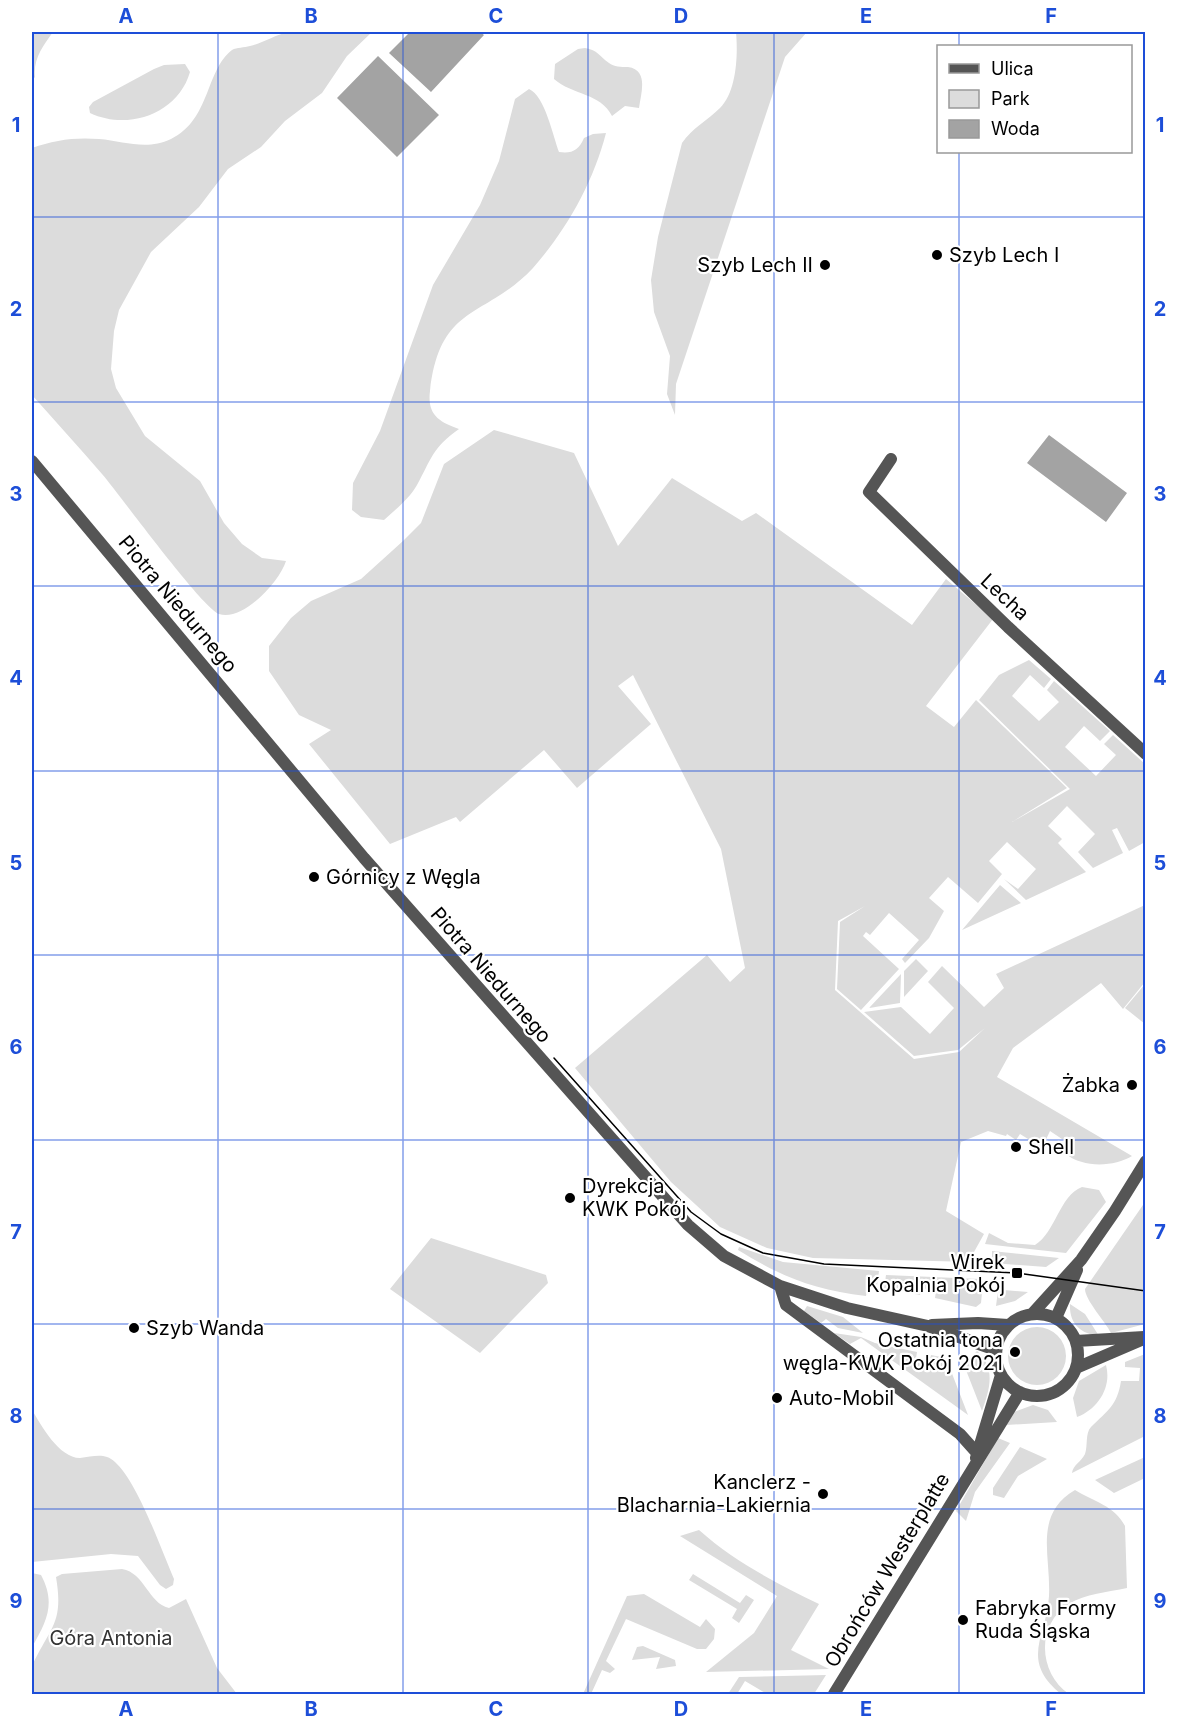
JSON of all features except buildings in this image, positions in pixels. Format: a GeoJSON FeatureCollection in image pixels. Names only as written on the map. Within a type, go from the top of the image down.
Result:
{"type":"FeatureCollection","features":[{"type":"Feature","properties":{"kind":"street","name":"Lecha"},"geometry":{"type":"LineString","coordinates":[[891,459],[869,492],[1000,619],[1146,754]]}},
{"type":"Feature","properties":{"kind":"street","name":"Piotra Niedurnego"},"geometry":{"type":"LineString","coordinates":[[32,460],[364,858],[658,1194],[688,1225],[724,1256],[780,1286],[847,1308],[928,1326],[996,1350]]}},
{"type":"Feature","properties":{"kind":"street"},"geometry":{"type":"LineString","coordinates":[[1032,1314],[1056,1318],[1066,1325],[1076,1341],[1078,1351],[1076,1368],[1070,1379],[1055,1391],[1044,1396],[1020,1392],[1000,1375],[996,1350],[999,1338],[1008,1325],[1032,1314],[1082,1260],[1146,1161]]}},
{"type":"Feature","properties":{"kind":"street"},"geometry":{"type":"LineString","coordinates":[[1056,1318],[1082,1260]]}},
{"type":"Feature","properties":{"kind":"street"},"geometry":{"type":"LineString","coordinates":[[780,1286],[786,1305],[960,1434],[975,1459]]}},
{"type":"Feature","properties":{"kind":"street","name":"Piotra Niedurnego"},"geometry":{"type":"LineString","coordinates":[[928,1326],[978,1323],[1008,1325]]}},
{"type":"Feature","properties":{"kind":"street"},"geometry":{"type":"LineString","coordinates":[[1076,1341],[1146,1337]]}},
{"type":"Feature","properties":{"kind":"street"},"geometry":{"type":"LineString","coordinates":[[1076,1368],[1146,1337]]}},
{"type":"Feature","properties":{"kind":"street","name":"Obrońców Westerplatte"},"geometry":{"type":"LineString","coordinates":[[834,1695],[975,1459],[1000,1375]]}},
{"type":"Feature","properties":{"kind":"street","name":"Obrońców Westerplatte"},"geometry":{"type":"LineString","coordinates":[[975,1459],[987,1449],[1020,1392]]}},
{"type":"Feature","properties":{"kind":"green space"},"geometry":{"type":"Polygon","coordinates":[[[32,32],[53,32],[40,53],[32,81],[32,32]]]}},
{"type":"Feature","properties":{"kind":"green space"},"geometry":{"type":"Polygon","coordinates":[[[288,32],[372,32],[347,56],[322,93],[285,121],[261,147],[228,169],[199,207],[151,252],[119,310],[114,331],[111,369],[116,388],[145,436],[200,481],[224,523],[242,544],[262,558],[286,561],[268,589],[249,606],[229,615],[219,614],[196,593],[102,474],[32,395],[32,148],[57,141],[82,138],[144,145],[162,143],[171,139],[194,120],[217,70],[232,50],[255,45],[288,32]]]}},
{"type":"Feature","properties":{"kind":"green space"},"geometry":{"type":"Polygon","coordinates":[[[736,32],[807,32],[785,57],[676,384],[675,415],[667,394],[670,356],[654,312],[651,280],[658,237],[682,143],[726,101],[735,72],[736,32]]]}},
{"type":"Feature","properties":{"kind":"green space"},"geometry":{"type":"Polygon","coordinates":[[[585,48],[596,52],[613,65],[635,69],[639,73],[642,89],[639,108],[625,106],[612,116],[607,108],[594,98],[554,79],[555,64],[578,49],[585,48]]]}},
{"type":"Feature","properties":{"kind":"green space"},"geometry":{"type":"Polygon","coordinates":[[[185,64],[190,72],[184,87],[175,99],[150,115],[120,120],[90,113],[89,107],[93,102],[154,69],[164,65],[185,64]]]}},
{"type":"Feature","properties":{"kind":"green space"},"geometry":{"type":"Polygon","coordinates":[[[529,89],[535,93],[544,108],[559,152],[571,152],[580,146],[584,138],[593,134],[606,133],[594,170],[568,221],[533,268],[515,284],[467,316],[454,327],[444,342],[435,363],[430,406],[440,420],[459,429],[438,448],[414,490],[393,512],[384,520],[361,517],[352,510],[353,483],[380,431],[433,285],[480,205],[499,161],[515,99],[529,89]]]}},
{"type":"Feature","properties":{"kind":"green space"},"geometry":{"type":"Polygon","coordinates":[[[494,430],[574,453],[618,546],[672,478],[742,521],[756,513],[912,625],[946,579],[993,619],[926,706],[954,727],[976,700],[1067,788],[1012,822],[1070,789],[979,700],[999,675],[1029,660],[1051,679],[1044,688],[1030,675],[1012,696],[1039,721],[1059,702],[1047,690],[1054,681],[1110,731],[1100,741],[1084,726],[1065,747],[1096,776],[1116,755],[1104,744],[1113,735],[1145,764],[1145,842],[1129,851],[1117,828],[1112,830],[1123,853],[1093,868],[1078,852],[1095,834],[1067,806],[1048,826],[1062,839],[1058,843],[1086,872],[1026,900],[1004,879],[1018,889],[1036,869],[1007,842],[989,861],[1002,874],[978,903],[948,877],[929,898],[944,911],[929,938],[905,963],[902,959],[919,940],[889,913],[870,935],[866,932],[863,936],[899,969],[861,1010],[837,989],[840,922],[865,906],[838,921],[835,990],[914,1059],[959,1052],[985,1028],[958,1050],[914,1056],[864,1012],[901,1007],[930,1034],[954,1008],[928,982],[942,966],[984,1007],[1004,988],[996,974],[1145,905],[1145,982],[1123,1009],[1101,983],[1013,1048],[997,1077],[1132,1156],[1108,1164],[1081,1162],[1066,1154],[1071,1145],[1050,1131],[1041,1150],[1036,1152],[1030,1151],[1033,1142],[1020,1134],[1016,1140],[1007,1134],[1006,1136],[988,1131],[961,1142],[946,1211],[984,1234],[974,1252],[973,1262],[813,1258],[767,1248],[720,1227],[671,1182],[575,1068],[707,955],[730,982],[745,968],[721,849],[633,675],[618,686],[651,724],[577,788],[544,750],[460,822],[456,817],[390,844],[309,744],[331,730],[299,715],[269,671],[269,646],[291,618],[311,601],[361,579],[403,541],[421,523],[444,464],[494,430]]]}},
{"type":"Feature","properties":{"kind":"green space"},"geometry":{"type":"Polygon","coordinates":[[[1000,885],[1021,903],[962,930],[1000,885]]]}},
{"type":"Feature","properties":{"kind":"green space"},"geometry":{"type":"Polygon","coordinates":[[[916,959],[928,971],[904,997],[904,971],[916,959]]]}},
{"type":"Feature","properties":{"kind":"green space"},"geometry":{"type":"Polygon","coordinates":[[[901,974],[900,1003],[869,1008],[901,974]]]}},
{"type":"Feature","properties":{"kind":"green space"},"geometry":{"type":"Polygon","coordinates":[[[1145,984],[1143,997],[1145,999],[1145,1024],[1125,1008],[1145,984]]]}},
{"type":"Feature","properties":{"kind":"green space"},"geometry":{"type":"Polygon","coordinates":[[[1082,1187],[1099,1190],[1106,1202],[1066,1253],[985,1244],[989,1233],[1008,1243],[1035,1245],[1048,1232],[1068,1198],[1082,1187]]]}},
{"type":"Feature","properties":{"kind":"green space"},"geometry":{"type":"Polygon","coordinates":[[[1145,1202],[1145,1324],[1111,1333],[1088,1299],[1085,1289],[1145,1202]]]}},
{"type":"Feature","properties":{"kind":"green space"},"geometry":{"type":"Polygon","coordinates":[[[431,1238],[546,1275],[548,1283],[480,1353],[390,1289],[431,1238]]]}},
{"type":"Feature","properties":{"kind":"green space"},"geometry":{"type":"Polygon","coordinates":[[[739,1247],[783,1262],[879,1271],[877,1286],[868,1285],[866,1296],[814,1286],[769,1268],[738,1250],[739,1247]]]}},
{"type":"Feature","properties":{"kind":"green space"},"geometry":{"type":"Polygon","coordinates":[[[992,1251],[1059,1258],[1046,1267],[992,1263],[992,1251]]]}},
{"type":"Feature","properties":{"kind":"green space"},"geometry":{"type":"Polygon","coordinates":[[[886,1275],[980,1279],[983,1282],[981,1303],[976,1307],[935,1298],[936,1291],[922,1288],[920,1295],[884,1288],[886,1275]]]}},
{"type":"Feature","properties":{"kind":"green space"},"geometry":{"type":"Polygon","coordinates":[[[999,1283],[1004,1283],[1004,1290],[1028,1292],[1015,1301],[996,1306],[999,1283]]]}},
{"type":"Feature","properties":{"kind":"green space"},"geometry":{"type":"Polygon","coordinates":[[[1070,1304],[1085,1314],[1099,1336],[1077,1327],[1070,1311],[1070,1304]]]}},
{"type":"Feature","properties":{"kind":"green space"},"geometry":{"type":"Polygon","coordinates":[[[807,1306],[843,1317],[863,1333],[838,1328],[826,1319],[821,1323],[804,1311],[807,1306]]]}},
{"type":"Feature","properties":{"kind":"green space"},"geometry":{"type":"Polygon","coordinates":[[[1031,1327],[1043,1327],[1058,1335],[1066,1350],[1066,1362],[1058,1377],[1043,1385],[1031,1385],[1016,1377],[1008,1362],[1008,1350],[1016,1335],[1031,1327]]]}},
{"type":"Feature","properties":{"kind":"green space"},"geometry":{"type":"Polygon","coordinates":[[[834,1333],[861,1337],[875,1343],[917,1352],[916,1358],[929,1361],[931,1355],[946,1358],[968,1415],[861,1338],[850,1344],[834,1333]]]}},
{"type":"Feature","properties":{"kind":"green space"},"geometry":{"type":"Polygon","coordinates":[[[977,1351],[987,1365],[990,1380],[982,1411],[964,1365],[977,1351]]]}},
{"type":"Feature","properties":{"kind":"green space"},"geometry":{"type":"Polygon","coordinates":[[[1145,1354],[1145,1436],[1072,1473],[1085,1454],[1089,1430],[1114,1402],[1121,1381],[1139,1381],[1140,1368],[1125,1367],[1125,1362],[1145,1354]]]}},
{"type":"Feature","properties":{"kind":"green space"},"geometry":{"type":"Polygon","coordinates":[[[1106,1365],[1107,1381],[1102,1396],[1091,1409],[1077,1417],[1073,1398],[1079,1381],[1106,1365]]]}},
{"type":"Feature","properties":{"kind":"green space"},"geometry":{"type":"Polygon","coordinates":[[[1033,1405],[1048,1410],[1057,1422],[1006,1425],[1014,1412],[1033,1405]]]}},
{"type":"Feature","properties":{"kind":"green space"},"geometry":{"type":"Polygon","coordinates":[[[32,1410],[51,1440],[65,1453],[80,1458],[107,1457],[124,1472],[148,1517],[174,1579],[173,1585],[166,1589],[160,1585],[138,1556],[111,1554],[32,1562],[32,1410]]]}},
{"type":"Feature","properties":{"kind":"green space"},"geometry":{"type":"Polygon","coordinates":[[[998,1438],[1010,1443],[975,1492],[966,1521],[956,1511],[998,1438]]]}},
{"type":"Feature","properties":{"kind":"green space"},"geometry":{"type":"Polygon","coordinates":[[[1020,1447],[1047,1459],[1018,1476],[1004,1498],[993,1495],[993,1488],[1020,1447]]]}},
{"type":"Feature","properties":{"kind":"green space"},"geometry":{"type":"Polygon","coordinates":[[[1145,1457],[1145,1478],[1114,1493],[1095,1480],[1145,1457]]]}},
{"type":"Feature","properties":{"kind":"green space"},"geometry":{"type":"Polygon","coordinates":[[[1075,1490],[1116,1513],[1125,1526],[1127,1588],[1075,1601],[1058,1613],[1050,1624],[1046,1636],[1047,1662],[1059,1685],[1069,1694],[1061,1694],[1048,1682],[1041,1670],[1038,1647],[1049,1596],[1047,1537],[1049,1524],[1062,1500],[1075,1490]]]}},
{"type":"Feature","properties":{"kind":"green space"},"geometry":{"type":"Polygon","coordinates":[[[699,1530],[741,1562],[819,1604],[791,1650],[829,1669],[706,1672],[754,1633],[777,1596],[680,1536],[699,1530]]]}},
{"type":"Feature","properties":{"kind":"green space","name":"Góra Antonia"},"geometry":{"type":"Polygon","coordinates":[[[122,1569],[136,1576],[162,1605],[169,1608],[186,1599],[217,1668],[237,1694],[32,1694],[30,1676],[32,1666],[57,1616],[56,1577],[62,1574],[122,1569]]]}},
{"type":"Feature","properties":{"kind":"green space"},"geometry":{"type":"Polygon","coordinates":[[[32,1573],[41,1575],[46,1585],[49,1603],[42,1629],[32,1647],[32,1573]]]}},
{"type":"Feature","properties":{"kind":"green space"},"geometry":{"type":"Polygon","coordinates":[[[693,1574],[740,1603],[746,1595],[754,1600],[739,1623],[732,1618],[737,1609],[689,1580],[693,1574]]]}},
{"type":"Feature","properties":{"kind":"green space"},"geometry":{"type":"Polygon","coordinates":[[[644,1594],[700,1627],[706,1619],[715,1629],[714,1639],[706,1649],[697,1649],[626,1619],[606,1661],[615,1669],[610,1673],[602,1670],[591,1694],[583,1694],[627,1596],[644,1594]]]}},
{"type":"Feature","properties":{"kind":"green space"},"geometry":{"type":"Polygon","coordinates":[[[643,1646],[675,1660],[676,1666],[656,1669],[660,1657],[632,1660],[637,1647],[643,1646]]]}},
{"type":"Feature","properties":{"kind":"green space"},"geometry":{"type":"Polygon","coordinates":[[[826,1675],[814,1694],[767,1694],[745,1681],[737,1694],[728,1694],[739,1677],[826,1675]]]}},
{"type":"Feature","properties":{"kind":"water"},"geometry":{"type":"Polygon","coordinates":[[[410,32],[480,32],[484,35],[431,92],[389,53],[410,32]]]}},
{"type":"Feature","properties":{"kind":"water"},"geometry":{"type":"Polygon","coordinates":[[[378,56],[439,115],[397,157],[337,98],[378,56]]]}},
{"type":"Feature","properties":{"kind":"water"},"geometry":{"type":"Polygon","coordinates":[[[1049,435],[1127,493],[1106,522],[1027,463],[1049,435]]]}},
{"type":"Feature","properties":{"kind":"tram line"},"geometry":{"type":"LineString","coordinates":[[554,1058],[691,1212],[721,1234],[763,1253],[824,1264],[1017,1273],[1146,1291]]}},
{"type":"Feature","properties":{"kind":"place","name":"Szyb Lech I"},"geometry":{"type":"Point","coordinates":[937,255]}},
{"type":"Feature","properties":{"kind":"place","name":"Szyb Lech II"},"geometry":{"type":"Point","coordinates":[825,265]}},
{"type":"Feature","properties":{"kind":"place","name":"Górnicy z Węgla"},"geometry":{"type":"Point","coordinates":[314,877]}},
{"type":"Feature","properties":{"kind":"place","name":"Żabka"},"geometry":{"type":"Point","coordinates":[1132,1085]}},
{"type":"Feature","properties":{"kind":"place","name":"Shell"},"geometry":{"type":"Point","coordinates":[1016,1147]}},
{"type":"Feature","properties":{"kind":"place","name":"Dyrekcja KWK Pokój"},"geometry":{"type":"Point","coordinates":[570,1198]}},
{"type":"Feature","properties":{"kind":"place","name":"Wirek Kopalnia Pokój"},"geometry":{"type":"Point","coordinates":[1017,1273]}},
{"type":"Feature","properties":{"kind":"place","name":"Szyb Wanda"},"geometry":{"type":"Point","coordinates":[134,1328]}},
{"type":"Feature","properties":{"kind":"place","name":"Ostatnia tona węgla-KWK Pokój 2021"},"geometry":{"type":"Point","coordinates":[1015,1352]}},
{"type":"Feature","properties":{"kind":"place","name":"Auto-Mobil"},"geometry":{"type":"Point","coordinates":[777,1398]}},
{"type":"Feature","properties":{"kind":"place","name":"Kanclerz - Blacharnia-Lakiernia"},"geometry":{"type":"Point","coordinates":[823,1494]}},
{"type":"Feature","properties":{"kind":"place","name":"Fabryka Formy Ruda Śląska"},"geometry":{"type":"Point","coordinates":[963,1620]}}]}
